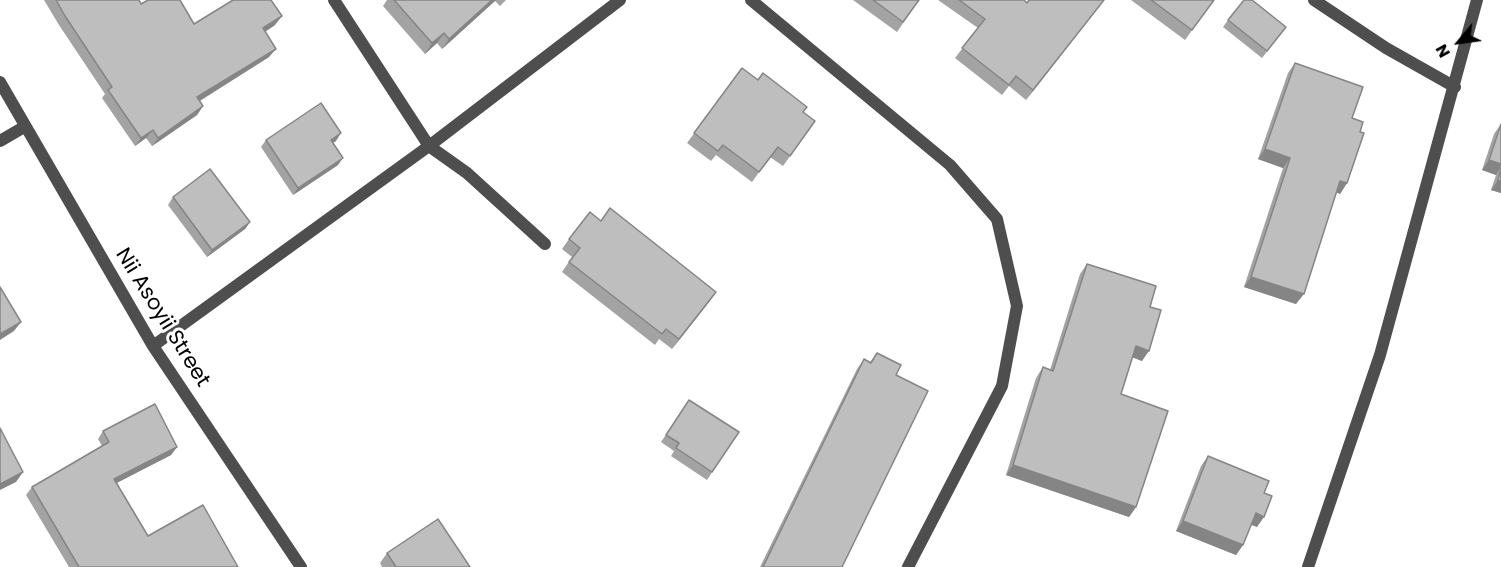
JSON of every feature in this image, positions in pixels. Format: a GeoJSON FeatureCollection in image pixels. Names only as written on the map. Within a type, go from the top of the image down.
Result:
{"type":"FeatureCollection","features":[{"type":"Feature","properties":{"kind":"street"},"geometry":{"type":"LineString","coordinates":[[334,0],[429,147],[467,173],[545,244]]}},
{"type":"Feature","properties":{"kind":"street"},"geometry":{"type":"LineString","coordinates":[[153,346],[429,147],[620,0]]}},
{"type":"Feature","properties":{"kind":"street"},"geometry":{"type":"LineString","coordinates":[[751,0],[950,165],[997,219],[1017,306],[1002,386],[908,567]]}},
{"type":"Feature","properties":{"kind":"street"},"geometry":{"type":"LineString","coordinates":[[1314,0],[1386,48],[1455,87]]}},
{"type":"Feature","properties":{"kind":"street"},"geometry":{"type":"LineString","coordinates":[[1308,567],[1380,355],[1477,0]]}},
{"type":"Feature","properties":{"kind":"street","name":"Nii Asoyii Street"},"geometry":{"type":"LineString","coordinates":[[0,82],[153,346],[301,567]]}},
{"type":"Feature","properties":{"kind":"street"},"geometry":{"type":"LineString","coordinates":[[0,141],[24,127]]}},
{"type":"Feature","properties":{"kind":"building"},"geometry":{"type":"Polygon","coordinates":[[[56,0],[139,0],[141,4],[148,0],[180,0],[194,24],[233,0],[271,0],[282,16],[263,28],[276,49],[197,97],[203,106],[158,138],[153,130],[141,138],[108,90],[112,87],[56,0]]]}},
{"type":"Feature","properties":{"kind":"building"},"geometry":{"type":"Polygon","coordinates":[[[394,0],[492,0],[449,39],[444,33],[432,43],[394,0]]]}},
{"type":"Feature","properties":{"kind":"building"},"geometry":{"type":"Polygon","coordinates":[[[873,0],[919,0],[903,22],[873,0]]]}},
{"type":"Feature","properties":{"kind":"building"},"geometry":{"type":"Polygon","coordinates":[[[959,0],[1024,0],[1027,3],[1029,0],[1104,0],[1033,90],[1016,76],[1009,85],[962,48],[985,19],[959,0]]]}},
{"type":"Feature","properties":{"kind":"building"},"geometry":{"type":"Polygon","coordinates":[[[1151,0],[1214,0],[1192,30],[1151,0]]]}},
{"type":"Feature","properties":{"kind":"building"},"geometry":{"type":"Polygon","coordinates":[[[1244,0],[1252,0],[1286,27],[1267,51],[1228,20],[1244,0]]]}},
{"type":"Feature","properties":{"kind":"building"},"geometry":{"type":"Polygon","coordinates":[[[1295,63],[1363,87],[1352,118],[1363,122],[1360,132],[1364,133],[1347,183],[1340,181],[1304,294],[1251,277],[1290,158],[1265,149],[1295,63]]]}},
{"type":"Feature","properties":{"kind":"building"},"geometry":{"type":"Polygon","coordinates":[[[742,68],[758,80],[763,73],[807,107],[803,112],[815,121],[790,156],[778,147],[759,172],[723,145],[718,151],[694,133],[742,68]]]}},
{"type":"Feature","properties":{"kind":"building"},"geometry":{"type":"Polygon","coordinates":[[[321,103],[341,133],[331,140],[343,158],[298,188],[266,140],[321,103]]]}},
{"type":"Feature","properties":{"kind":"building"},"geometry":{"type":"Polygon","coordinates":[[[1501,124],[1501,164],[1489,160],[1501,124]]]}},
{"type":"Feature","properties":{"kind":"building"},"geometry":{"type":"Polygon","coordinates":[[[210,169],[250,222],[212,250],[173,197],[210,169]]]}},
{"type":"Feature","properties":{"kind":"building"},"geometry":{"type":"Polygon","coordinates":[[[610,208],[716,292],[679,339],[666,329],[662,334],[569,262],[580,248],[569,239],[590,212],[601,221],[610,208]]]}},
{"type":"Feature","properties":{"kind":"building"},"geometry":{"type":"Polygon","coordinates":[[[1087,264],[1156,286],[1150,307],[1161,310],[1149,351],[1136,346],[1121,394],[1168,411],[1136,507],[1013,465],[1043,367],[1053,371],[1087,264]]]}},
{"type":"Feature","properties":{"kind":"building"},"geometry":{"type":"Polygon","coordinates":[[[0,287],[21,322],[0,334],[0,287]]]}},
{"type":"Feature","properties":{"kind":"building"},"geometry":{"type":"Polygon","coordinates":[[[877,353],[901,365],[896,375],[928,391],[842,567],[763,567],[864,359],[871,363],[877,353]]]}},
{"type":"Feature","properties":{"kind":"building"},"geometry":{"type":"Polygon","coordinates":[[[689,400],[739,432],[712,472],[676,448],[679,443],[666,435],[689,400]]]}},
{"type":"Feature","properties":{"kind":"building"},"geometry":{"type":"Polygon","coordinates":[[[155,404],[177,447],[114,479],[148,536],[203,505],[238,567],[79,567],[32,487],[109,442],[103,431],[155,404]]]}},
{"type":"Feature","properties":{"kind":"building"},"geometry":{"type":"Polygon","coordinates":[[[0,428],[23,472],[0,484],[0,428]]]}},
{"type":"Feature","properties":{"kind":"building"},"geometry":{"type":"Polygon","coordinates":[[[1208,456],[1269,481],[1264,493],[1272,496],[1264,517],[1256,513],[1243,545],[1183,521],[1208,456]]]}},
{"type":"Feature","properties":{"kind":"building"},"geometry":{"type":"Polygon","coordinates":[[[438,519],[470,567],[396,567],[387,553],[438,519]]]}}]}
